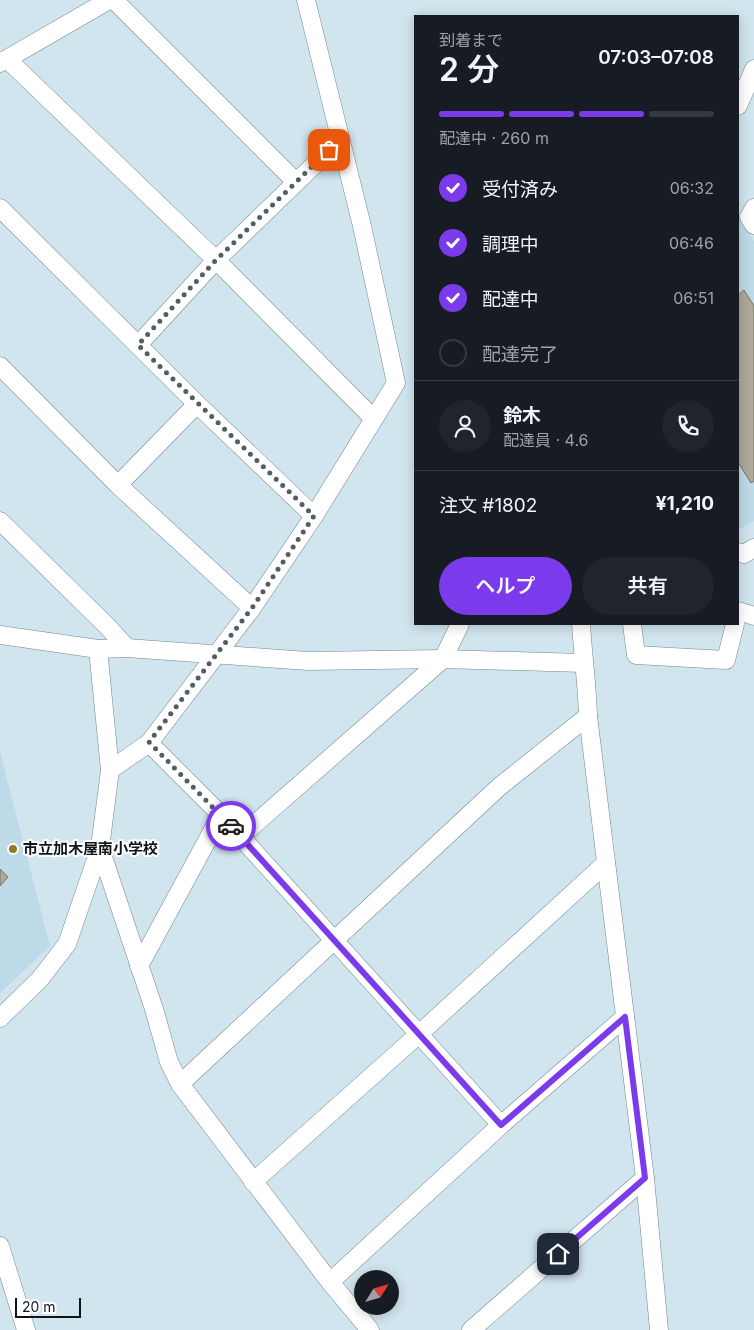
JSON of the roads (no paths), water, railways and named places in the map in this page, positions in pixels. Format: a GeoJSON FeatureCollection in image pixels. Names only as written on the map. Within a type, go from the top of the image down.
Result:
{"type":"FeatureCollection","features":[{"type":"Feature","properties":{"kind":"street"},"geometry":{"type":"LineString","coordinates":[[109,0],[3,61],[216,260],[374,419]]}},
{"type":"Feature","properties":{"kind":"street"},"geometry":{"type":"LineString","coordinates":[[114,0],[296,182]]}},
{"type":"Feature","properties":{"kind":"street"},"geometry":{"type":"LineString","coordinates":[[110,770],[149,742],[252,608],[314,516],[396,382],[362,226],[306,0]]}},
{"type":"Feature","properties":{"kind":"street"},"geometry":{"type":"LineString","coordinates":[[739,104],[754,69]]}},
{"type":"Feature","properties":{"kind":"street"},"geometry":{"type":"LineString","coordinates":[[138,345],[216,260],[340,140]]}},
{"type":"Feature","properties":{"kind":"street"},"geometry":{"type":"LineString","coordinates":[[0,208],[197,404],[314,516]]}},
{"type":"Feature","properties":{"kind":"street"},"geometry":{"type":"LineString","coordinates":[[754,208],[749,217],[754,225]]}},
{"type":"Feature","properties":{"kind":"street"},"geometry":{"type":"LineString","coordinates":[[0,366],[118,485],[252,608]]}},
{"type":"Feature","properties":{"kind":"street"},"geometry":{"type":"LineString","coordinates":[[118,485],[197,404]]}},
{"type":"Feature","properties":{"kind":"street"},"geometry":{"type":"LineString","coordinates":[[0,521],[127,648]]}},
{"type":"Feature","properties":{"kind":"street"},"geometry":{"type":"LineString","coordinates":[[739,552],[744,554],[754,548]]}},
{"type":"Feature","properties":{"kind":"street"},"geometry":{"type":"LineString","coordinates":[[739,612],[754,616]]}},
{"type":"Feature","properties":{"kind":"street"},"geometry":{"type":"LineString","coordinates":[[240,837],[443,660],[460,625]]}},
{"type":"Feature","properties":{"kind":"street"},"geometry":{"type":"LineString","coordinates":[[581,625],[583,663],[588,693],[588,716],[645,1178],[660,1330]]}},
{"type":"Feature","properties":{"kind":"street"},"geometry":{"type":"LineString","coordinates":[[632,625],[636,655],[726,660],[735,625]]}},
{"type":"Feature","properties":{"kind":"street"},"geometry":{"type":"LineString","coordinates":[[0,635],[98,649],[127,648],[308,661],[443,660],[583,663]]}},
{"type":"Feature","properties":{"kind":"street"},"geometry":{"type":"LineString","coordinates":[[0,1018],[40,979],[68,944],[100,848],[110,770],[98,649]]}},
{"type":"Feature","properties":{"kind":"street"},"geometry":{"type":"LineString","coordinates":[[180,1084],[499,787],[588,716]]}},
{"type":"Feature","properties":{"kind":"street"},"geometry":{"type":"LineString","coordinates":[[149,742],[221,815],[336,940],[501,1125]]}},
{"type":"Feature","properties":{"kind":"street"},"geometry":{"type":"LineString","coordinates":[[138,966],[221,815]]}},
{"type":"Feature","properties":{"kind":"street"},"geometry":{"type":"LineString","coordinates":[[100,848],[154,1009],[169,1062],[180,1084],[330,1282],[370,1330]]}},
{"type":"Feature","properties":{"kind":"street"},"geometry":{"type":"LineString","coordinates":[[253,1182],[606,863]]}},
{"type":"Feature","properties":{"kind":"street"},"geometry":{"type":"LineString","coordinates":[[330,1282],[501,1125],[625,1017]]}},
{"type":"Feature","properties":{"kind":"street"},"geometry":{"type":"LineString","coordinates":[[471,1330],[645,1178]]}},
{"type":"Feature","properties":{"kind":"street"},"geometry":{"type":"LineString","coordinates":[[1,1257],[26,1330]]}},
{"type":"Feature","properties":{"kind":"place","name":"市立加木屋南小学校"},"geometry":{"type":"Point","coordinates":[13,849]}}]}
